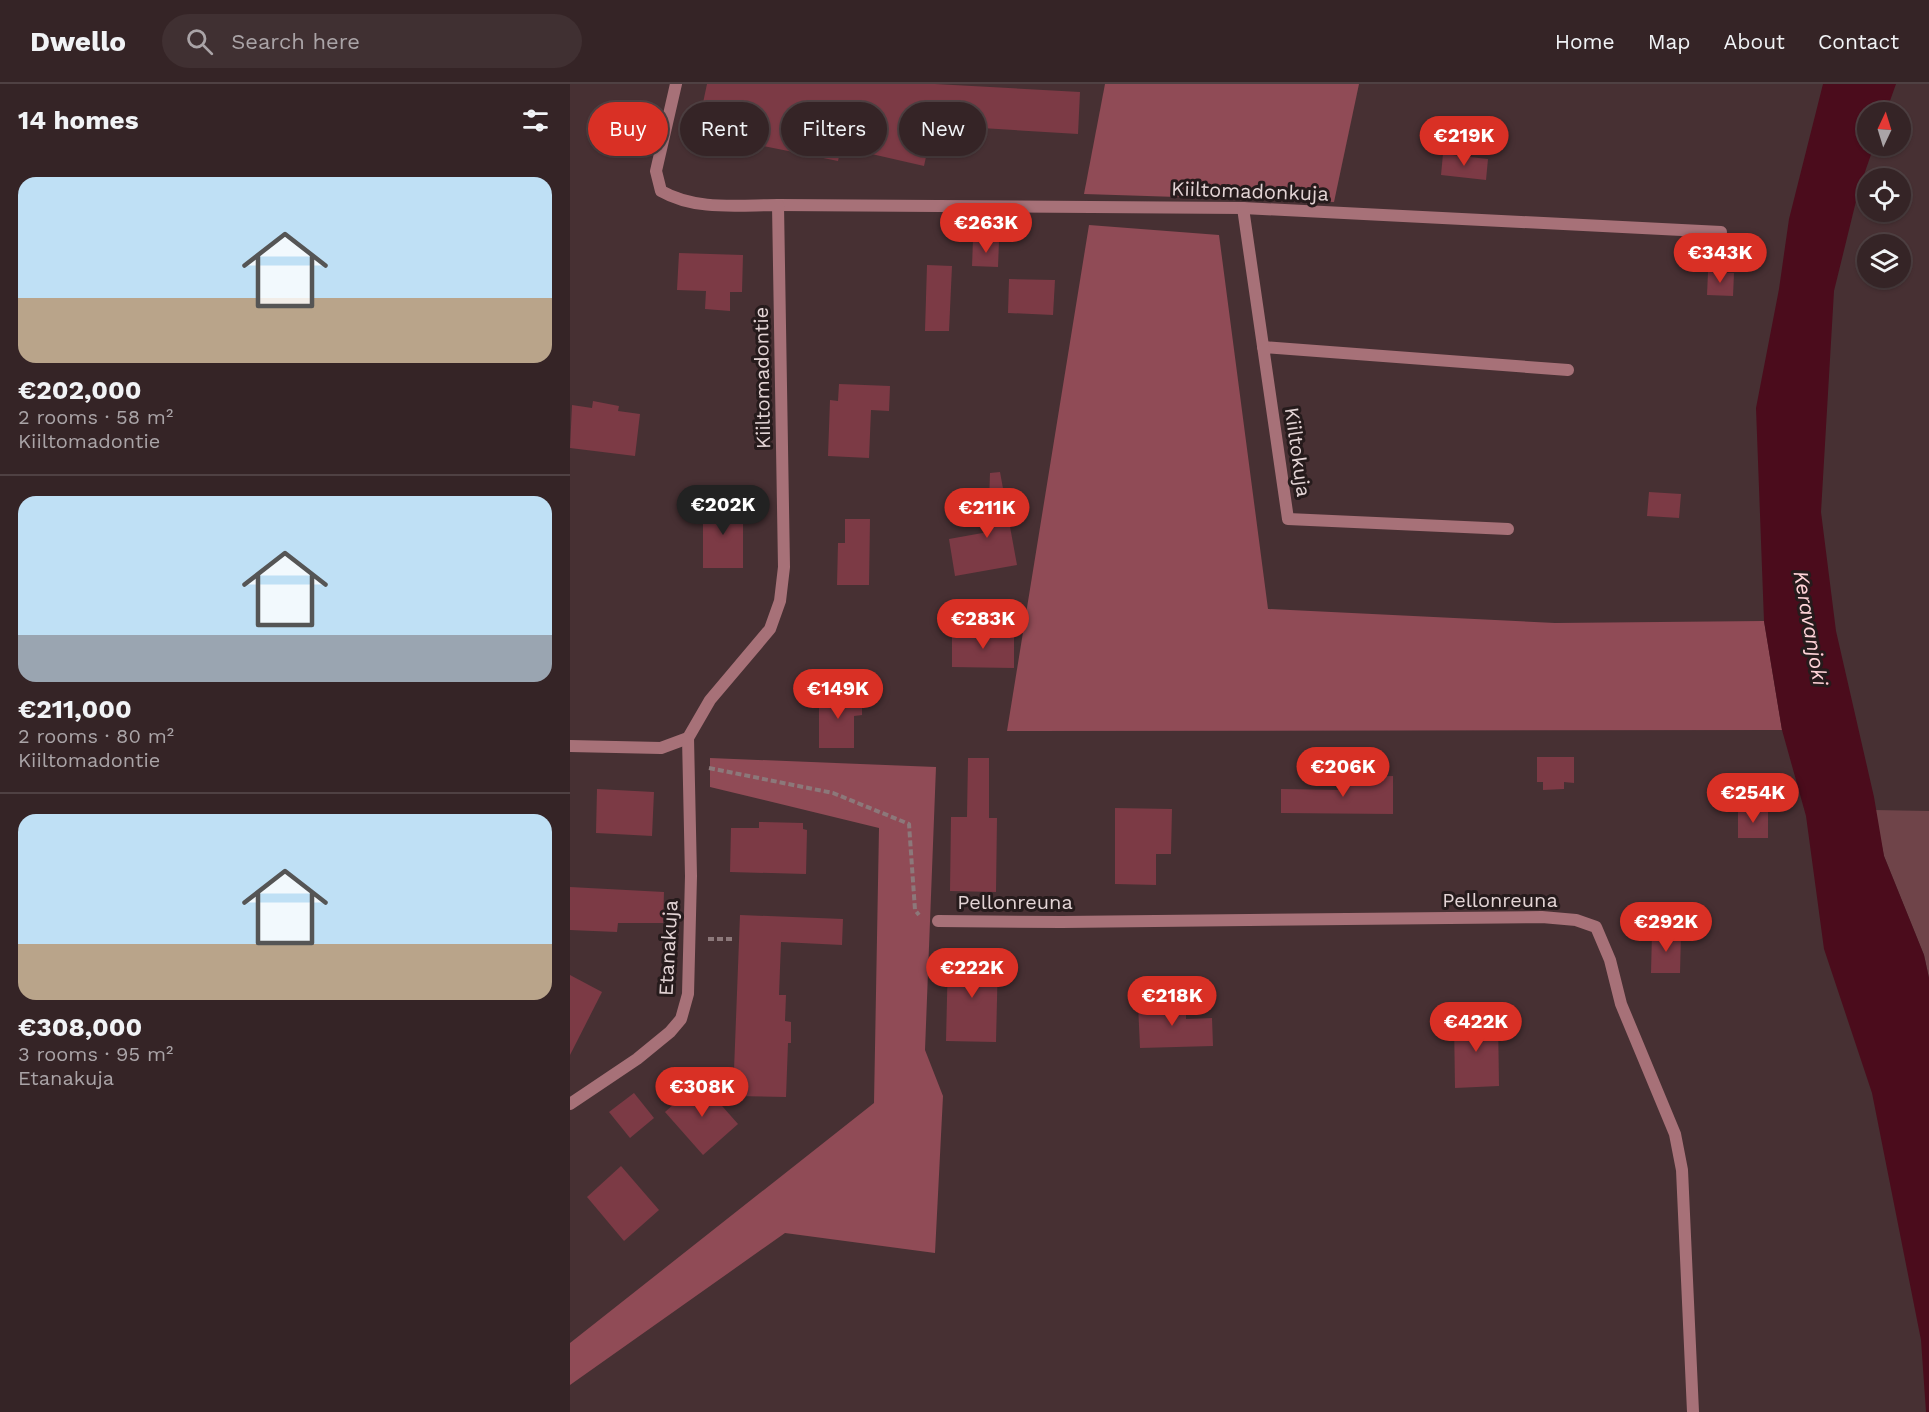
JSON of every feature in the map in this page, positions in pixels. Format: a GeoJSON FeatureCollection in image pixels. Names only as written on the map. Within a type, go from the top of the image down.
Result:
{"type":"FeatureCollection","features":[{"type":"Feature","properties":{"kind":"street"},"geometry":{"type":"LineString","coordinates":[[676,84],[656,171],[661,191],[676,200],[702,204],[778,205]]}},
{"type":"Feature","properties":{"kind":"street","name":"Kiiltomadonkuja"},"geometry":{"type":"LineString","coordinates":[[778,205],[1243,208],[1721,232]]}},
{"type":"Feature","properties":{"kind":"street","name":"Kiiltomadontie"},"geometry":{"type":"LineString","coordinates":[[688,738],[710,700],[770,628],[780,601],[784,567],[778,205]]}},
{"type":"Feature","properties":{"kind":"street","name":"Kiiltokuja"},"geometry":{"type":"LineString","coordinates":[[1243,208],[1288,519],[1508,529]]}},
{"type":"Feature","properties":{"kind":"street"},"geometry":{"type":"LineString","coordinates":[[1263,347],[1568,370]]}},
{"type":"Feature","properties":{"kind":"street"},"geometry":{"type":"LineString","coordinates":[[570,746],[661,748],[688,738]]}},
{"type":"Feature","properties":{"kind":"street","name":"Etanakuja"},"geometry":{"type":"LineString","coordinates":[[570,1104],[637,1059],[670,1032],[681,1019],[688,994],[691,876],[688,738]]}},
{"type":"Feature","properties":{"kind":"street","name":"Pellonreuna"},"geometry":{"type":"LineString","coordinates":[[938,921],[980,923],[1542,917],[1576,920],[1596,927],[1610,960],[1621,1004],[1675,1134],[1682,1170],[1693,1412]]}},
{"type":"Feature","properties":{"kind":"path"},"geometry":{"type":"LineString","coordinates":[[690,766],[833,793],[909,824],[915,910],[924,919],[938,921]]}},
{"type":"Feature","properties":{"kind":"shaded area"},"geometry":{"type":"Polygon","coordinates":[[[1105,84],[1359,84],[1334,202],[1084,194],[1105,84]]]}},
{"type":"Feature","properties":{"kind":"shaded area"},"geometry":{"type":"Polygon","coordinates":[[[1089,225],[1219,235],[1268,609],[1555,623],[1764,621],[1782,730],[1007,731],[1089,225]]]}},
{"type":"Feature","properties":{"kind":"shaded area"},"geometry":{"type":"Polygon","coordinates":[[[710,758],[936,767],[925,1050],[943,1096],[935,1253],[785,1233],[570,1385],[570,1343],[874,1103],[879,828],[710,787],[710,758]]]}},
{"type":"Feature","properties":{"kind":"shaded area"},"geometry":{"type":"Polygon","coordinates":[[[1874,810],[1929,811],[1929,978],[1924,955],[1884,856],[1874,810]]]}},
{"type":"Feature","properties":{"kind":"water","name":"Keravanjoki"},"geometry":{"type":"Polygon","coordinates":[[[1823,84],[1896,84],[1890,102],[1857,102],[1857,156],[1871,156],[1866,168],[1857,168],[1857,197],[1834,291],[1821,512],[1836,631],[1874,797],[1884,856],[1924,955],[1929,978],[1929,1412],[1926,1412],[1921,1340],[1872,1093],[1824,949],[1806,816],[1782,730],[1764,621],[1756,408],[1779,289],[1789,219],[1823,84]]]}},
{"type":"Feature","properties":{"kind":"building"},"geometry":{"type":"Polygon","coordinates":[[[707,84],[935,84],[1080,92],[1078,134],[986,128],[986,102],[899,102],[899,156],[926,156],[924,166],[880,156],[887,156],[887,102],[781,102],[781,150],[769,147],[769,102],[703,102],[707,84]]]}},
{"type":"Feature","properties":{"kind":"building"},"geometry":{"type":"Polygon","coordinates":[[[1443,154],[1488,159],[1486,180],[1441,175],[1443,154]]]}},
{"type":"Feature","properties":{"kind":"building"},"geometry":{"type":"Polygon","coordinates":[[[813,156],[839,156],[838,161],[813,156]]]}},
{"type":"Feature","properties":{"kind":"building"},"geometry":{"type":"Polygon","coordinates":[[[973,240],[999,241],[998,267],[972,266],[973,240]]]}},
{"type":"Feature","properties":{"kind":"building"},"geometry":{"type":"Polygon","coordinates":[[[679,253],[743,255],[742,292],[730,292],[730,311],[705,309],[706,291],[677,290],[679,253]]]}},
{"type":"Feature","properties":{"kind":"building"},"geometry":{"type":"Polygon","coordinates":[[[927,265],[952,266],[949,331],[925,331],[927,265]]]}},
{"type":"Feature","properties":{"kind":"building"},"geometry":{"type":"Polygon","coordinates":[[[1708,272],[1734,273],[1733,296],[1707,295],[1708,272]]]}},
{"type":"Feature","properties":{"kind":"building"},"geometry":{"type":"Polygon","coordinates":[[[1009,279],[1055,280],[1053,315],[1008,313],[1009,279]]]}},
{"type":"Feature","properties":{"kind":"building"},"geometry":{"type":"Polygon","coordinates":[[[839,384],[890,386],[889,411],[871,410],[869,458],[828,456],[830,400],[838,401],[839,384]]]}},
{"type":"Feature","properties":{"kind":"building"},"geometry":{"type":"Polygon","coordinates":[[[593,401],[619,406],[618,411],[640,414],[635,456],[570,448],[572,405],[592,408],[593,401]]]}},
{"type":"Feature","properties":{"kind":"building"},"geometry":{"type":"Polygon","coordinates":[[[1000,472],[1017,565],[955,576],[949,539],[988,532],[990,473],[1000,472]]]}},
{"type":"Feature","properties":{"kind":"building"},"geometry":{"type":"Polygon","coordinates":[[[1649,492],[1681,494],[1679,518],[1647,516],[1649,492]]]}},
{"type":"Feature","properties":{"kind":"building"},"geometry":{"type":"Polygon","coordinates":[[[703,505],[743,505],[743,568],[703,568],[703,505]]]}},
{"type":"Feature","properties":{"kind":"building"},"geometry":{"type":"Polygon","coordinates":[[[845,519],[870,519],[869,585],[837,585],[838,543],[845,543],[845,519]]]}},
{"type":"Feature","properties":{"kind":"building"},"geometry":{"type":"Polygon","coordinates":[[[952,631],[1014,632],[1014,668],[952,667],[952,631]]]}},
{"type":"Feature","properties":{"kind":"building"},"geometry":{"type":"Polygon","coordinates":[[[819,694],[862,694],[862,715],[854,716],[854,748],[819,748],[819,694]]]}},
{"type":"Feature","properties":{"kind":"building"},"geometry":{"type":"Polygon","coordinates":[[[1537,757],[1574,757],[1574,783],[1564,782],[1564,789],[1543,790],[1543,782],[1537,782],[1537,757]]]}},
{"type":"Feature","properties":{"kind":"building"},"geometry":{"type":"Polygon","coordinates":[[[968,758],[989,758],[989,818],[997,818],[996,892],[950,891],[951,817],[967,817],[968,758]]]}},
{"type":"Feature","properties":{"kind":"building"},"geometry":{"type":"Polygon","coordinates":[[[1393,776],[1393,814],[1281,813],[1281,789],[1343,790],[1343,777],[1393,776]]]}},
{"type":"Feature","properties":{"kind":"building"},"geometry":{"type":"Polygon","coordinates":[[[597,789],[654,792],[652,836],[596,833],[597,789]]]}},
{"type":"Feature","properties":{"kind":"building"},"geometry":{"type":"Polygon","coordinates":[[[1115,808],[1172,809],[1171,854],[1156,854],[1156,885],[1115,884],[1115,808]]]}},
{"type":"Feature","properties":{"kind":"building"},"geometry":{"type":"Polygon","coordinates":[[[1738,810],[1768,810],[1768,838],[1738,838],[1738,810]]]}},
{"type":"Feature","properties":{"kind":"building"},"geometry":{"type":"Polygon","coordinates":[[[759,822],[803,823],[803,829],[807,830],[806,874],[730,872],[731,828],[759,828],[759,822]]]}},
{"type":"Feature","properties":{"kind":"building"},"geometry":{"type":"Polygon","coordinates":[[[570,887],[664,892],[663,923],[618,923],[617,932],[570,930],[570,887]]]}},
{"type":"Feature","properties":{"kind":"building"},"geometry":{"type":"Polygon","coordinates":[[[740,915],[843,919],[842,945],[781,942],[779,995],[786,995],[785,1021],[791,1022],[786,1097],[733,1096],[740,915]]]}},
{"type":"Feature","properties":{"kind":"building"},"geometry":{"type":"Polygon","coordinates":[[[1652,933],[1681,933],[1680,973],[1651,973],[1652,933]]]}},
{"type":"Feature","properties":{"kind":"building"},"geometry":{"type":"Polygon","coordinates":[[[948,957],[998,958],[996,1042],[946,1041],[948,957]]]}},
{"type":"Feature","properties":{"kind":"building"},"geometry":{"type":"Polygon","coordinates":[[[570,975],[602,992],[570,1055],[570,975]]]}},
{"type":"Feature","properties":{"kind":"building"},"geometry":{"type":"Polygon","coordinates":[[[1186,1002],[1186,1019],[1212,1018],[1213,1046],[1140,1048],[1138,1004],[1186,1002]]]}},
{"type":"Feature","properties":{"kind":"building"},"geometry":{"type":"Polygon","coordinates":[[[1498,1019],[1499,1086],[1455,1088],[1454,1020],[1498,1019]]]}},
{"type":"Feature","properties":{"kind":"building"},"geometry":{"type":"Polygon","coordinates":[[[700,1081],[738,1124],[703,1155],[665,1112],[700,1081]]]}},
{"type":"Feature","properties":{"kind":"building"},"geometry":{"type":"Polygon","coordinates":[[[634,1093],[654,1118],[630,1138],[609,1112],[634,1093]]]}},
{"type":"Feature","properties":{"kind":"building"},"geometry":{"type":"Polygon","coordinates":[[[621,1166],[659,1210],[624,1241],[587,1197],[621,1166]]]}}]}
